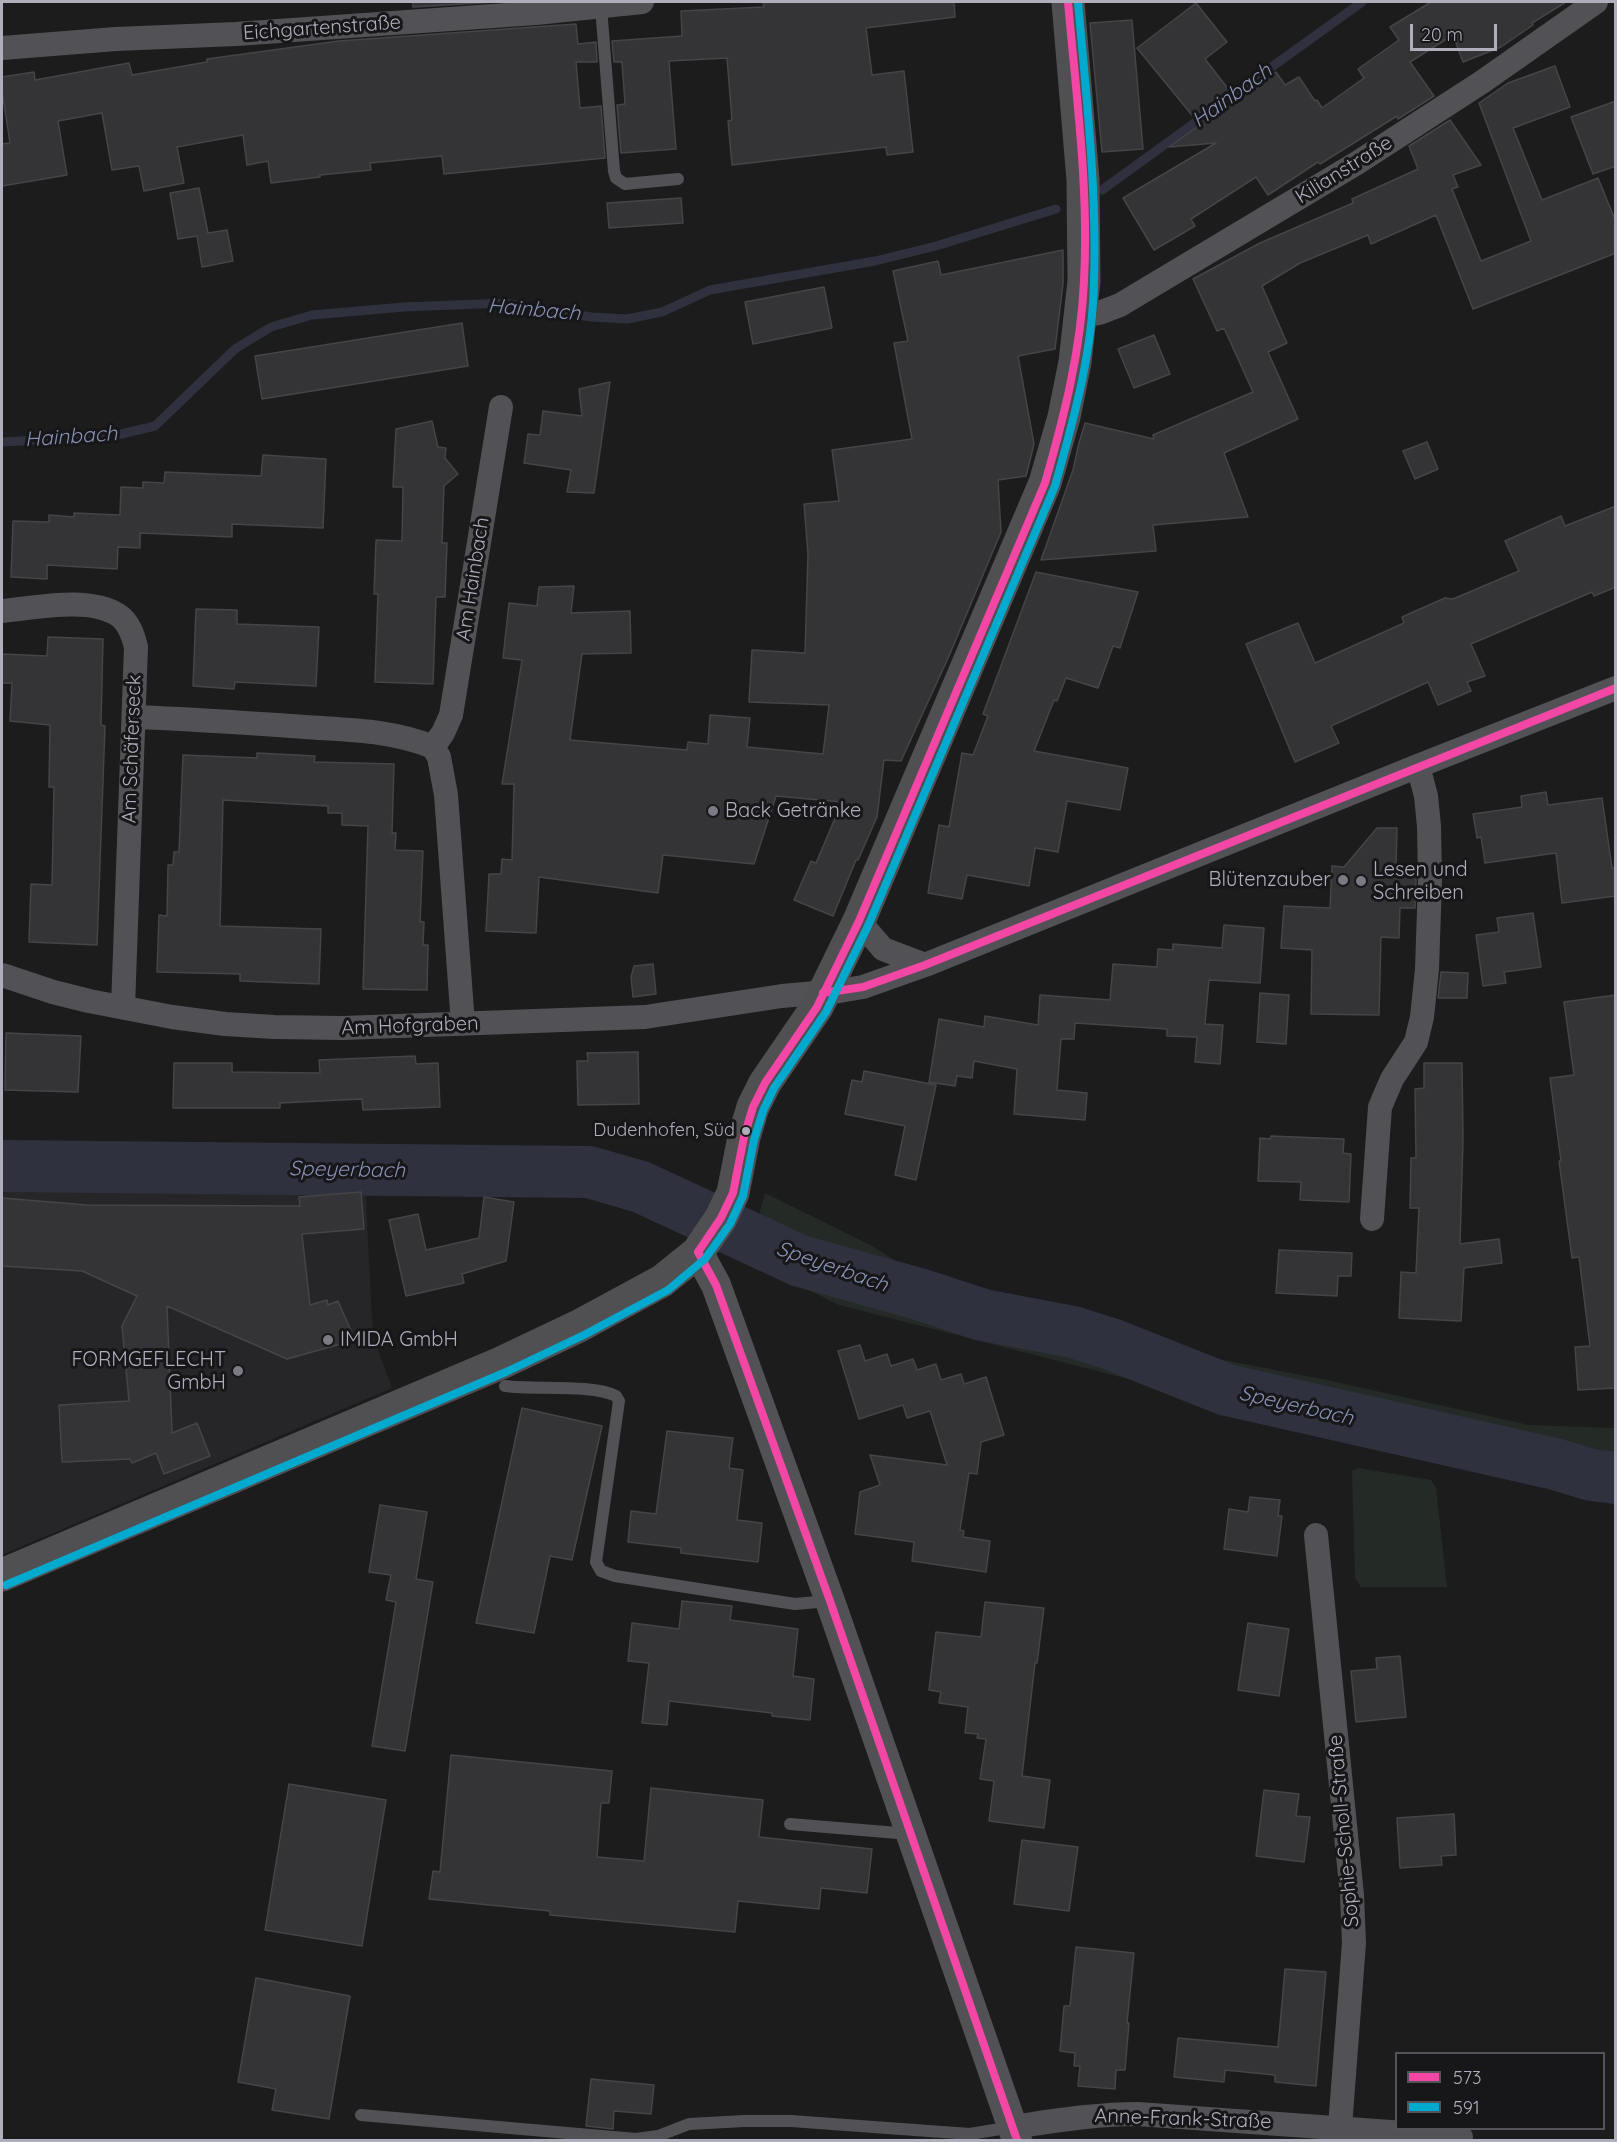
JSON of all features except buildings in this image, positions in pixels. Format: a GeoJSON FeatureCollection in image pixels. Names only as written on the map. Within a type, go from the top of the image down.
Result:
{"type":"FeatureCollection","features":[{"type":"Feature","properties":{"kind":"main road"},"geometry":{"type":"LineString","coordinates":[[2,1575],[511,1358],[579,1326],[662,1281],[703,1244],[721,1218],[733,1192],[744,1137],[753,1107],[765,1083],[806,1026],[859,921],[1045,483],[1064,417],[1075,362],[1084,281],[1083,180],[1068,2]]}},
{"type":"Feature","properties":{"kind":"street","name":"Eichgartenstraße"},"geometry":{"type":"LineString","coordinates":[[2,48],[116,39],[236,34],[536,7],[601,7],[642,2]]}},
{"type":"Feature","properties":{"kind":"street","name":"Kilianstraße"},"geometry":{"type":"LineString","coordinates":[[1081,316],[1099,314],[1120,305],[1357,164],[1482,82],[1596,2]]}},
{"type":"Feature","properties":{"kind":"street","name":"Am Hainbach"},"geometry":{"type":"LineString","coordinates":[[433,747],[443,733],[451,715],[501,407]]}},
{"type":"Feature","properties":{"kind":"street","name":"Am Schäferseck"},"geometry":{"type":"LineString","coordinates":[[2,611],[89,605],[104,608],[120,616],[132,631],[136,647],[123,1007]]}},
{"type":"Feature","properties":{"kind":"street","name":"Am Hofgraben"},"geometry":{"type":"LineString","coordinates":[[2,975],[53,992],[172,1017],[225,1024],[343,1028],[645,1017],[782,996],[863,987],[926,965],[1616,688]]}},
{"type":"Feature","properties":{"kind":"street"},"geometry":{"type":"LineString","coordinates":[[134,717],[368,732],[409,738],[433,747],[439,757],[446,795],[463,1024]]}},
{"type":"Feature","properties":{"kind":"street"},"geometry":{"type":"LineString","coordinates":[[1372,1220],[1380,1107],[1392,1079],[1416,1042],[1422,1017],[1426,978],[1430,881],[1429,826],[1426,796],[1418,766]]}},
{"type":"Feature","properties":{"kind":"street"},"geometry":{"type":"LineString","coordinates":[[859,921],[883,949],[926,965]]}},
{"type":"Feature","properties":{"kind":"street"},"geometry":{"type":"LineString","coordinates":[[703,1244],[830,1601],[1014,2134]]}},
{"type":"Feature","properties":{"kind":"street","name":"Sophie-Scholl-Straße"},"geometry":{"type":"LineString","coordinates":[[1316,1535],[1352,1894],[1354,1943],[1340,2127]]}},
{"type":"Feature","properties":{"kind":"street","name":"Anne-Frank-Straße"},"geometry":{"type":"LineString","coordinates":[[1014,2134],[1105,2114],[1190,2117],[1461,2137]]}},
{"type":"Feature","properties":{"kind":"lane"},"geometry":{"type":"LineString","coordinates":[[601,7],[616,178],[625,184],[678,179]]}},
{"type":"Feature","properties":{"kind":"lane"},"geometry":{"type":"LineString","coordinates":[[505,1386],[524,1389],[599,1390],[616,1396],[619,1401],[596,1562],[601,1571],[615,1576],[795,1604],[830,1601]]}},
{"type":"Feature","properties":{"kind":"lane"},"geometry":{"type":"LineString","coordinates":[[790,1824],[911,1834]]}},
{"type":"Feature","properties":{"kind":"lane"},"geometry":{"type":"LineString","coordinates":[[361,2115],[636,2139],[658,2136],[689,2124],[744,2121],[791,2121],[970,2134],[1014,2134]]}},
{"type":"Feature","properties":{"kind":"shaded area"},"geometry":{"type":"Polygon","coordinates":[[[2,1180],[153,1183],[365,1181],[373,1337],[392,1388],[2,1555],[2,1180]]]}},
{"type":"Feature","properties":{"kind":"shaded area"},"geometry":{"type":"Polygon","coordinates":[[[765,1193],[872,1246],[929,1282],[997,1300],[1095,1318],[1187,1353],[1322,1379],[1529,1425],[1615,1428],[1615,1495],[1547,1488],[839,1305],[783,1277],[749,1253],[765,1193]]]}},
{"type":"Feature","properties":{"kind":"shaded area"},"geometry":{"type":"Polygon","coordinates":[[[1358,1468],[1431,1480],[1436,1488],[1447,1587],[1361,1587],[1355,1578],[1352,1471],[1358,1468]]]}},
{"type":"Feature","properties":{"kind":"waterway","name":"Hainbach"},"geometry":{"type":"LineString","coordinates":[[1223,102],[1362,2]]}},
{"type":"Feature","properties":{"kind":"waterway","name":"Hainbach"},"geometry":{"type":"LineString","coordinates":[[1102,190],[1207,114]]}},
{"type":"Feature","properties":{"kind":"waterway","name":"Hainbach"},"geometry":{"type":"LineString","coordinates":[[2,442],[113,436],[155,426],[235,349],[271,327],[312,315],[404,307],[504,303],[591,317],[627,319],[662,312],[710,290],[875,261],[936,246],[1056,209]]}},
{"type":"Feature","properties":{"kind":"waterway","name":"Speyerbach"},"geometry":{"type":"LineString","coordinates":[[2,1166],[589,1172],[641,1187],[800,1261],[919,1294],[983,1315],[1073,1332],[1111,1344],[1227,1390],[1555,1464],[1591,1475],[1616,1478]]}},
{"type":"Feature","properties":{"kind":"transit line","name":"573"},"geometry":{"type":"LineString","coordinates":[[698,1252],[721,1218],[733,1193],[744,1137],[753,1107],[765,1083],[817,1007],[859,921],[1045,483],[1059,433],[1075,358],[1084,281],[1083,176],[1068,2]]}},
{"type":"Feature","properties":{"kind":"transit line","name":"591"},"geometry":{"type":"LineString","coordinates":[[6,1585],[506,1372],[584,1335],[668,1290],[705,1259],[730,1224],[743,1196],[754,1140],[763,1111],[774,1088],[826,1012],[868,926],[1055,486],[1081,384],[1093,306],[1094,210],[1078,2]]}},
{"type":"Feature","properties":{"kind":"transit line","name":"573"},"geometry":{"type":"LineString","coordinates":[[823,993],[863,987],[925,965],[1616,688]]}},
{"type":"Feature","properties":{"kind":"transit line","name":"573"},"geometry":{"type":"LineString","coordinates":[[698,1252],[716,1285],[830,1601],[1017,2140]]}},
{"type":"Feature","properties":{"kind":"place","name":"Back Getränke"},"geometry":{"type":"Point","coordinates":[713,811]}},
{"type":"Feature","properties":{"kind":"place","name":"Blütenzauber"},"geometry":{"type":"Point","coordinates":[1343,880]}},
{"type":"Feature","properties":{"kind":"place","name":"Lesen und Schreiben"},"geometry":{"type":"Point","coordinates":[1361,881]}},
{"type":"Feature","properties":{"kind":"place","name":"Dudenhofen, Süd"},"geometry":{"type":"Point","coordinates":[746,1131]}},
{"type":"Feature","properties":{"kind":"place","name":"IMIDA GmbH"},"geometry":{"type":"Point","coordinates":[328,1340]}},
{"type":"Feature","properties":{"kind":"place","name":"FORMGEFLECHT GmbH"},"geometry":{"type":"Point","coordinates":[238,1371]}}]}
